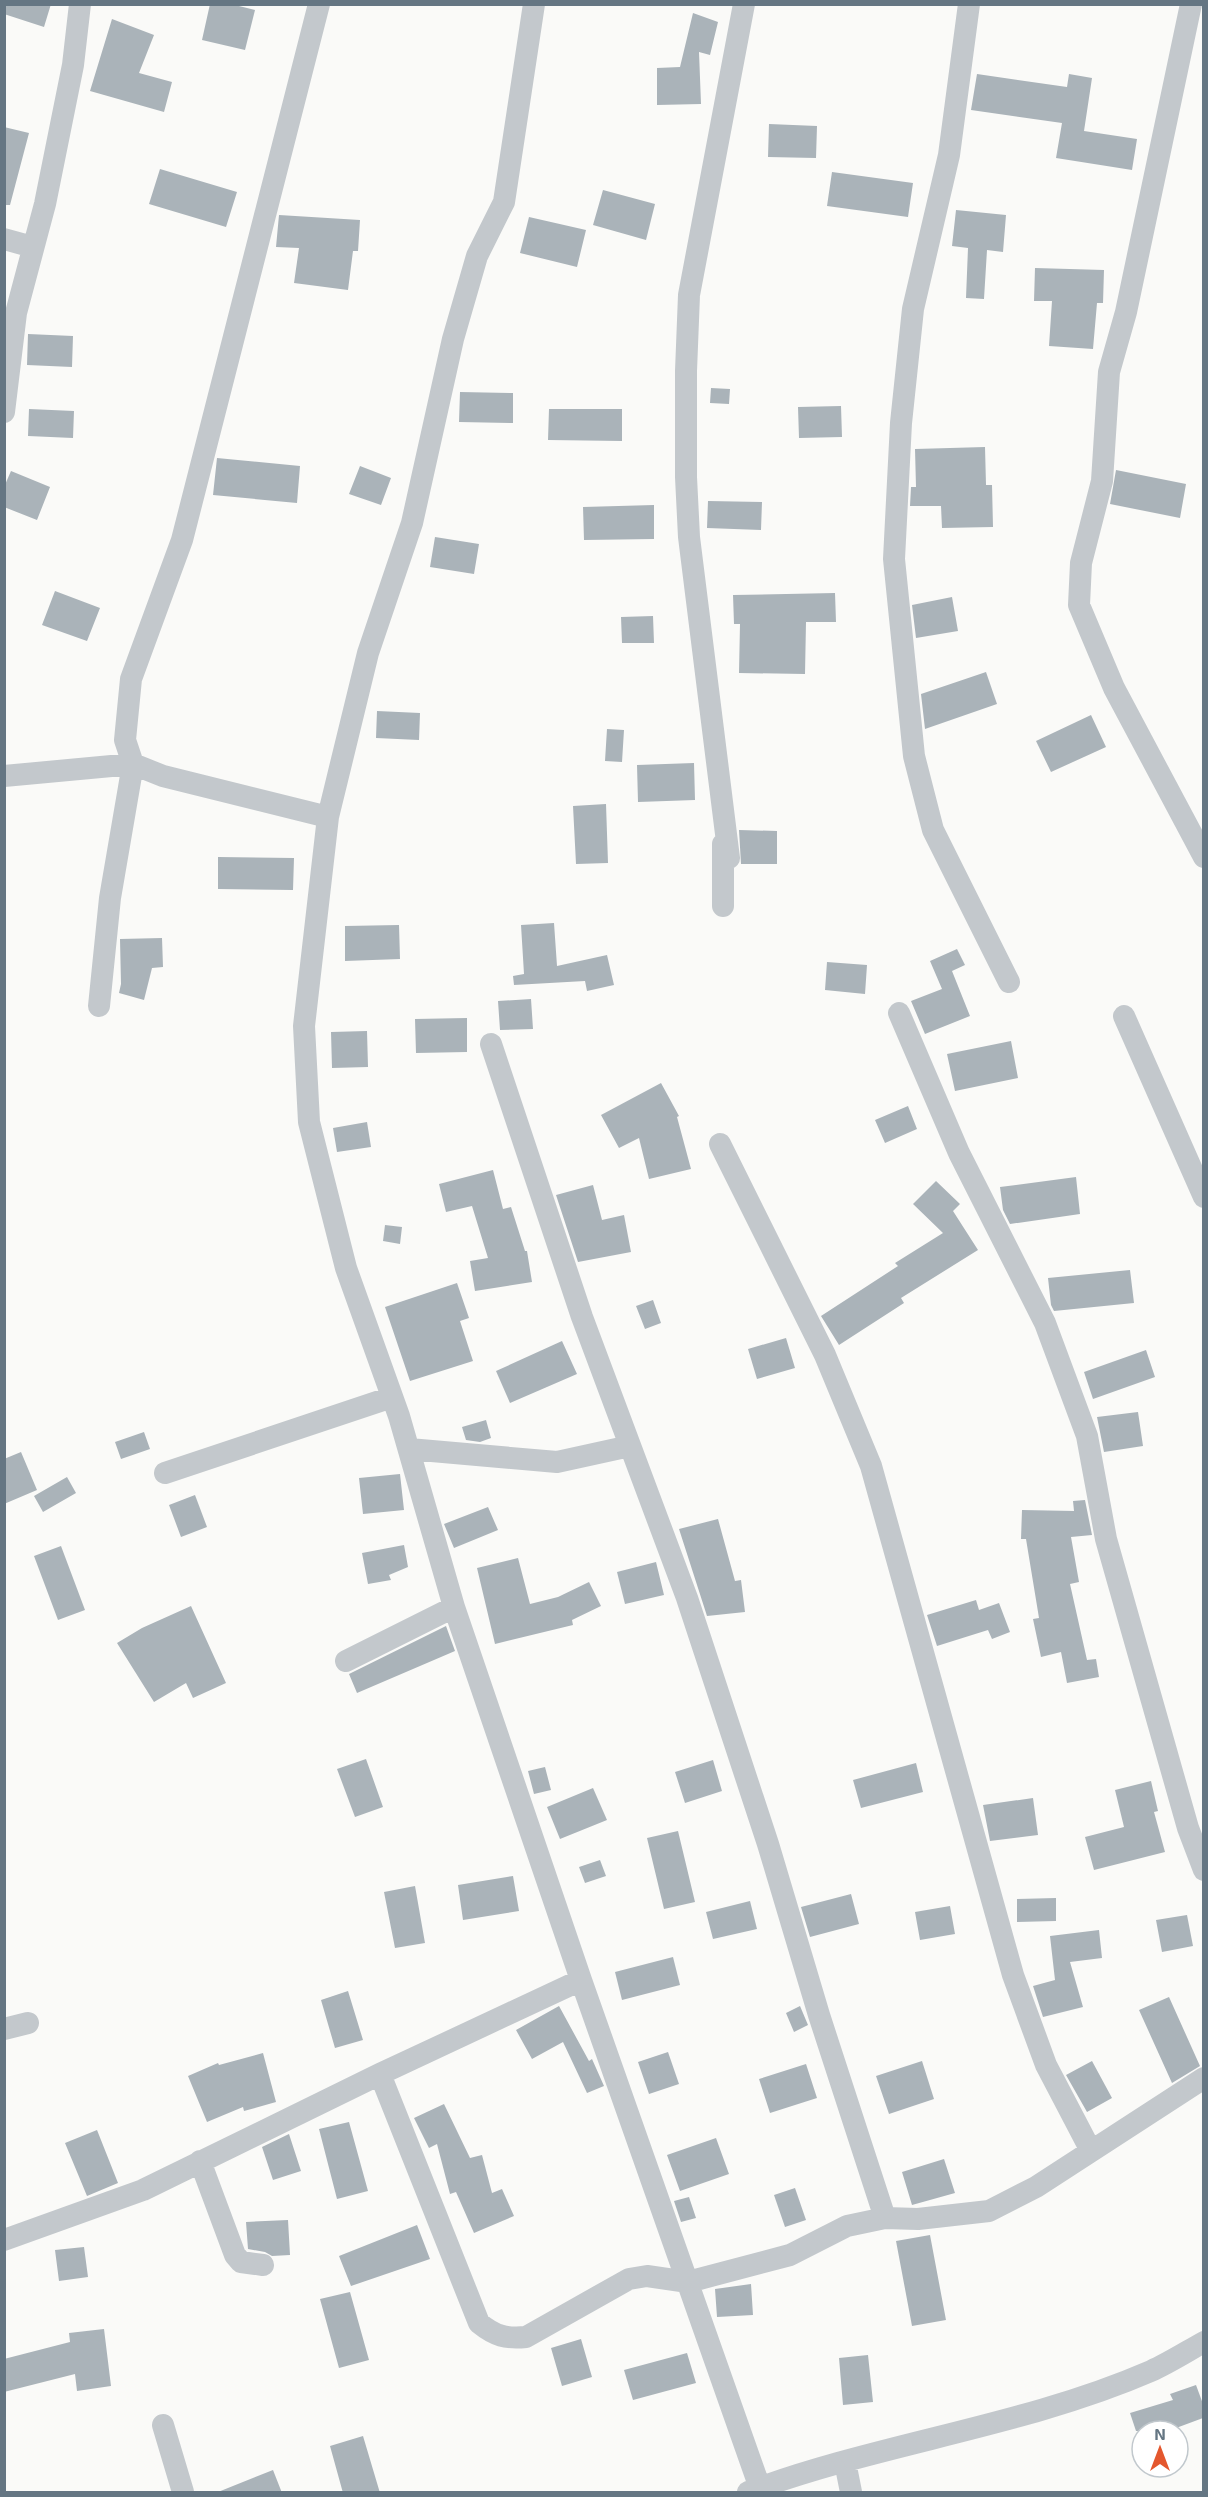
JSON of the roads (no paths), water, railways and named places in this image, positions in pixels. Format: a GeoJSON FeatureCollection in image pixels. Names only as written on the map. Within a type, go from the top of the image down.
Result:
{"type":"FeatureCollection","features":[{"type":"Feature","properties":{"kind":"street"},"geometry":{"type":"LineString","coordinates":[[4,412],[16,313],[45,204],[73,65],[80,4]]}},
{"type":"Feature","properties":{"kind":"street"},"geometry":{"type":"LineString","coordinates":[[99,1006],[110,898],[133,764],[124,740],[131,679],[182,540],[319,4]]}},
{"type":"Feature","properties":{"kind":"street"},"geometry":{"type":"LineString","coordinates":[[534,4],[504,202],[477,256],[453,339],[412,523],[368,652],[328,817],[304,1026],[309,1122],[346,1268],[409,1449],[454,1607],[581,1980],[688,2282],[754,2490],[845,2462],[1058,2404],[1152,2370],[1203,2343]]}},
{"type":"Feature","properties":{"kind":"street"},"geometry":{"type":"LineString","coordinates":[[729,858],[689,537],[686,477],[686,371],[689,295],[744,4]]}},
{"type":"Feature","properties":{"kind":"street"},"geometry":{"type":"LineString","coordinates":[[969,4],[949,155],[913,309],[902,423],[894,559],[914,756],[933,830],[1008,982]]}},
{"type":"Feature","properties":{"kind":"street"},"geometry":{"type":"LineString","coordinates":[[1191,4],[1126,312],[1109,372],[1102,481],[1081,563],[1079,605],[1114,687],[1203,857]]}},
{"type":"Feature","properties":{"kind":"street"},"geometry":{"type":"LineString","coordinates":[[4,239],[33,247]]}},
{"type":"Feature","properties":{"kind":"street"},"geometry":{"type":"LineString","coordinates":[[4,776],[133,764],[163,776],[328,817]]}},
{"type":"Feature","properties":{"kind":"street"},"geometry":{"type":"LineString","coordinates":[[723,812],[723,906]]}},
{"type":"Feature","properties":{"kind":"street"},"geometry":{"type":"LineString","coordinates":[[899,1013],[959,1153],[1045,1323],[1087,1436],[1106,1539],[1188,1828],[1203,1870]]}},
{"type":"Feature","properties":{"kind":"street"},"geometry":{"type":"LineString","coordinates":[[1124,1016],[1203,1197]]}},
{"type":"Feature","properties":{"kind":"street"},"geometry":{"type":"LineString","coordinates":[[491,1044],[582,1317],[702,1642],[885,2218]]}},
{"type":"Feature","properties":{"kind":"street"},"geometry":{"type":"LineString","coordinates":[[720,1144],[825,1355],[871,1466],[1013,1975],[1046,2064],[1091,2151]]}},
{"type":"Feature","properties":{"kind":"street"},"geometry":{"type":"LineString","coordinates":[[165,1473],[392,1397]]}},
{"type":"Feature","properties":{"kind":"street"},"geometry":{"type":"LineString","coordinates":[[409,1449],[557,1462],[630,1446]]}},
{"type":"Feature","properties":{"kind":"street"},"geometry":{"type":"LineString","coordinates":[[346,1661],[454,1607]]}},
{"type":"Feature","properties":{"kind":"street"},"geometry":{"type":"LineString","coordinates":[[4,2240],[143,2190],[380,2074],[581,1980]]}},
{"type":"Feature","properties":{"kind":"street"},"geometry":{"type":"LineString","coordinates":[[4,2029],[28,2024]]}},
{"type":"Feature","properties":{"kind":"street"},"geometry":{"type":"LineString","coordinates":[[380,2074],[479,2323],[493,2334],[508,2338],[526,2337],[629,2279],[647,2276],[688,2282],[790,2255],[847,2226],[885,2218],[918,2219],[989,2211],[1036,2187],[1203,2078]]}},
{"type":"Feature","properties":{"kind":"street"},"geometry":{"type":"LineString","coordinates":[[200,2161],[235,2255],[241,2262],[262,2265]]}},
{"type":"Feature","properties":{"kind":"street"},"geometry":{"type":"LineString","coordinates":[[163,2425],[183,2493]]}},
{"type":"Feature","properties":{"kind":"street"},"geometry":{"type":"LineString","coordinates":[[845,2462],[851,2493]]}}]}
